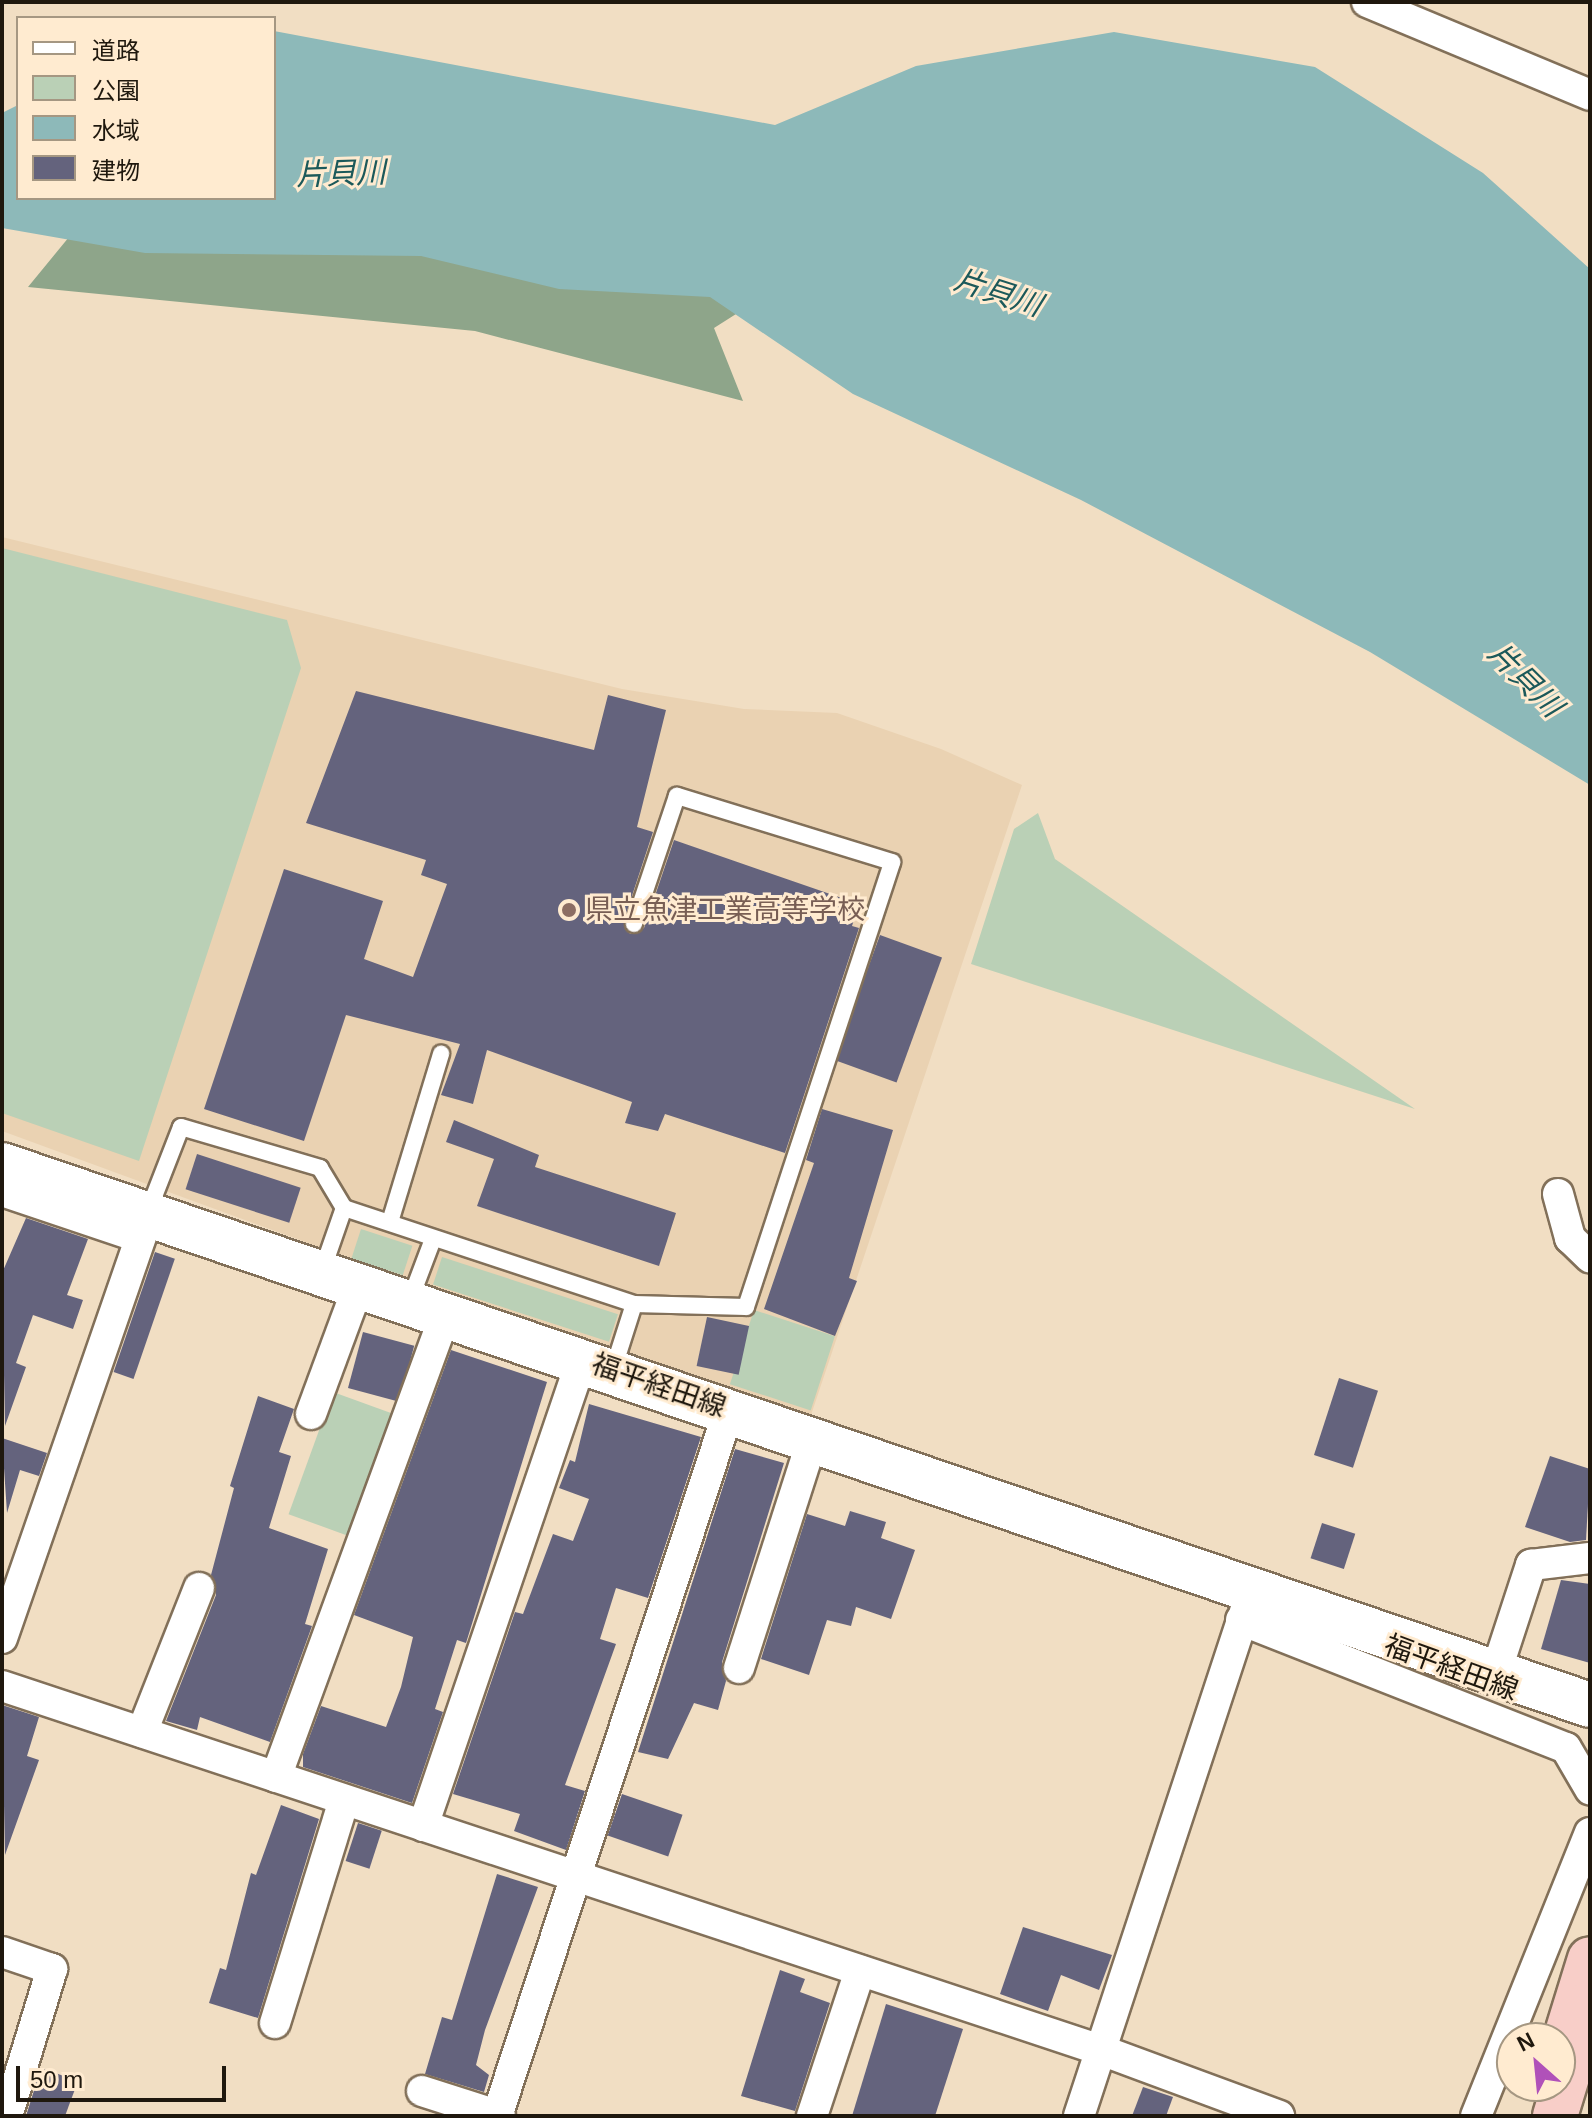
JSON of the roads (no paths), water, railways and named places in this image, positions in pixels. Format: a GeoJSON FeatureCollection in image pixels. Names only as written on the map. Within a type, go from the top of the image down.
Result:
{"type":"FeatureCollection","features":[{"type":"Feature","properties":{"kind":"highway"},"geometry":{"type":"LineString","coordinates":[[1570,2022],[1590,1959]]}},
{"type":"Feature","properties":{"kind":"highway"},"geometry":{"type":"LineString","coordinates":[[1555,2116],[1590,2002]]}},
{"type":"Feature","properties":{"kind":"main road","name":"福平経田線"},"geometry":{"type":"LineString","coordinates":[[2,1165],[147,1217],[340,1278],[813,1438],[1247,1604],[1316,1609],[1590,1705]]}},
{"type":"Feature","properties":{"kind":"main road","name":"福平経田線"},"geometry":{"type":"LineString","coordinates":[[1316,1609],[1425,1661],[1590,1720]]}},
{"type":"Feature","properties":{"kind":"street"},"geometry":{"type":"LineString","coordinates":[[1367,2],[1590,95]]}},
{"type":"Feature","properties":{"kind":"street"},"geometry":{"type":"LineString","coordinates":[[2,1146],[147,1217]]}},
{"type":"Feature","properties":{"kind":"street"},"geometry":{"type":"LineString","coordinates":[[2,1191],[147,1217]]}},
{"type":"Feature","properties":{"kind":"street"},"geometry":{"type":"LineString","coordinates":[[1558,1194],[1570,1238],[1590,1257]]}},
{"type":"Feature","properties":{"kind":"street"},"geometry":{"type":"LineString","coordinates":[[2,1638],[147,1217]]}},
{"type":"Feature","properties":{"kind":"street"},"geometry":{"type":"LineString","coordinates":[[311,1414],[340,1278]]}},
{"type":"Feature","properties":{"kind":"street"},"geometry":{"type":"LineString","coordinates":[[276,1777],[427,1308]]}},
{"type":"Feature","properties":{"kind":"street"},"geometry":{"type":"LineString","coordinates":[[423,1826],[598,1365]]}},
{"type":"Feature","properties":{"kind":"street"},"geometry":{"type":"LineString","coordinates":[[422,2091],[498,2116],[729,1410]]}},
{"type":"Feature","properties":{"kind":"street"},"geometry":{"type":"LineString","coordinates":[[739,1668],[813,1438]]}},
{"type":"Feature","properties":{"kind":"street"},"geometry":{"type":"LineString","coordinates":[[1496,1672],[1531,1565],[1590,1558]]}},
{"type":"Feature","properties":{"kind":"street"},"geometry":{"type":"LineString","coordinates":[[142,1732],[199,1588]]}},
{"type":"Feature","properties":{"kind":"street"},"geometry":{"type":"LineString","coordinates":[[1079,2116],[1247,1604],[1566,1748],[1590,1789]]}},
{"type":"Feature","properties":{"kind":"street"},"geometry":{"type":"LineString","coordinates":[[2,1686],[1101,2050],[1204,2103],[1279,2116]]}},
{"type":"Feature","properties":{"kind":"street"},"geometry":{"type":"LineString","coordinates":[[275,2023],[344,1800]]}},
{"type":"Feature","properties":{"kind":"street"},"geometry":{"type":"LineString","coordinates":[[1476,2116],[1590,1833]]}},
{"type":"Feature","properties":{"kind":"street"},"geometry":{"type":"LineString","coordinates":[[2,1952],[52,1969],[7,2116]]}},
{"type":"Feature","properties":{"kind":"street"},"geometry":{"type":"LineString","coordinates":[[812,2116],[860,1971]]}},
{"type":"Feature","properties":{"kind":"lane"},"geometry":{"type":"LineString","coordinates":[[344,1208],[634,1304],[746,1307],[892,862],[677,796],[634,924]]}},
{"type":"Feature","properties":{"kind":"lane"},"geometry":{"type":"LineString","coordinates":[[390,1222],[441,1054]]}},
{"type":"Feature","properties":{"kind":"lane"},"geometry":{"type":"LineString","coordinates":[[147,1217],[181,1127],[320,1168],[344,1208],[340,1278]]}},
{"type":"Feature","properties":{"kind":"lane"},"geometry":{"type":"LineString","coordinates":[[427,1308],[433,1239]]}},
{"type":"Feature","properties":{"kind":"lane"},"geometry":{"type":"LineString","coordinates":[[598,1365],[634,1304]]}},
{"type":"Feature","properties":{"kind":"water","name":"片貝川"},"geometry":{"type":"Polygon","coordinates":[[[276,31],[775,125],[916,66],[1114,32],[1315,67],[1483,173],[1590,269],[1590,785],[1370,652],[1081,500],[853,394],[710,297],[559,289],[421,256],[145,253],[2,228],[2,113],[16,106],[16,200],[276,200],[276,31]]]}},
{"type":"Feature","properties":{"kind":"place","name":"県立魚津工業高等学校"},"geometry":{"type":"Point","coordinates":[569,910]}}]}
